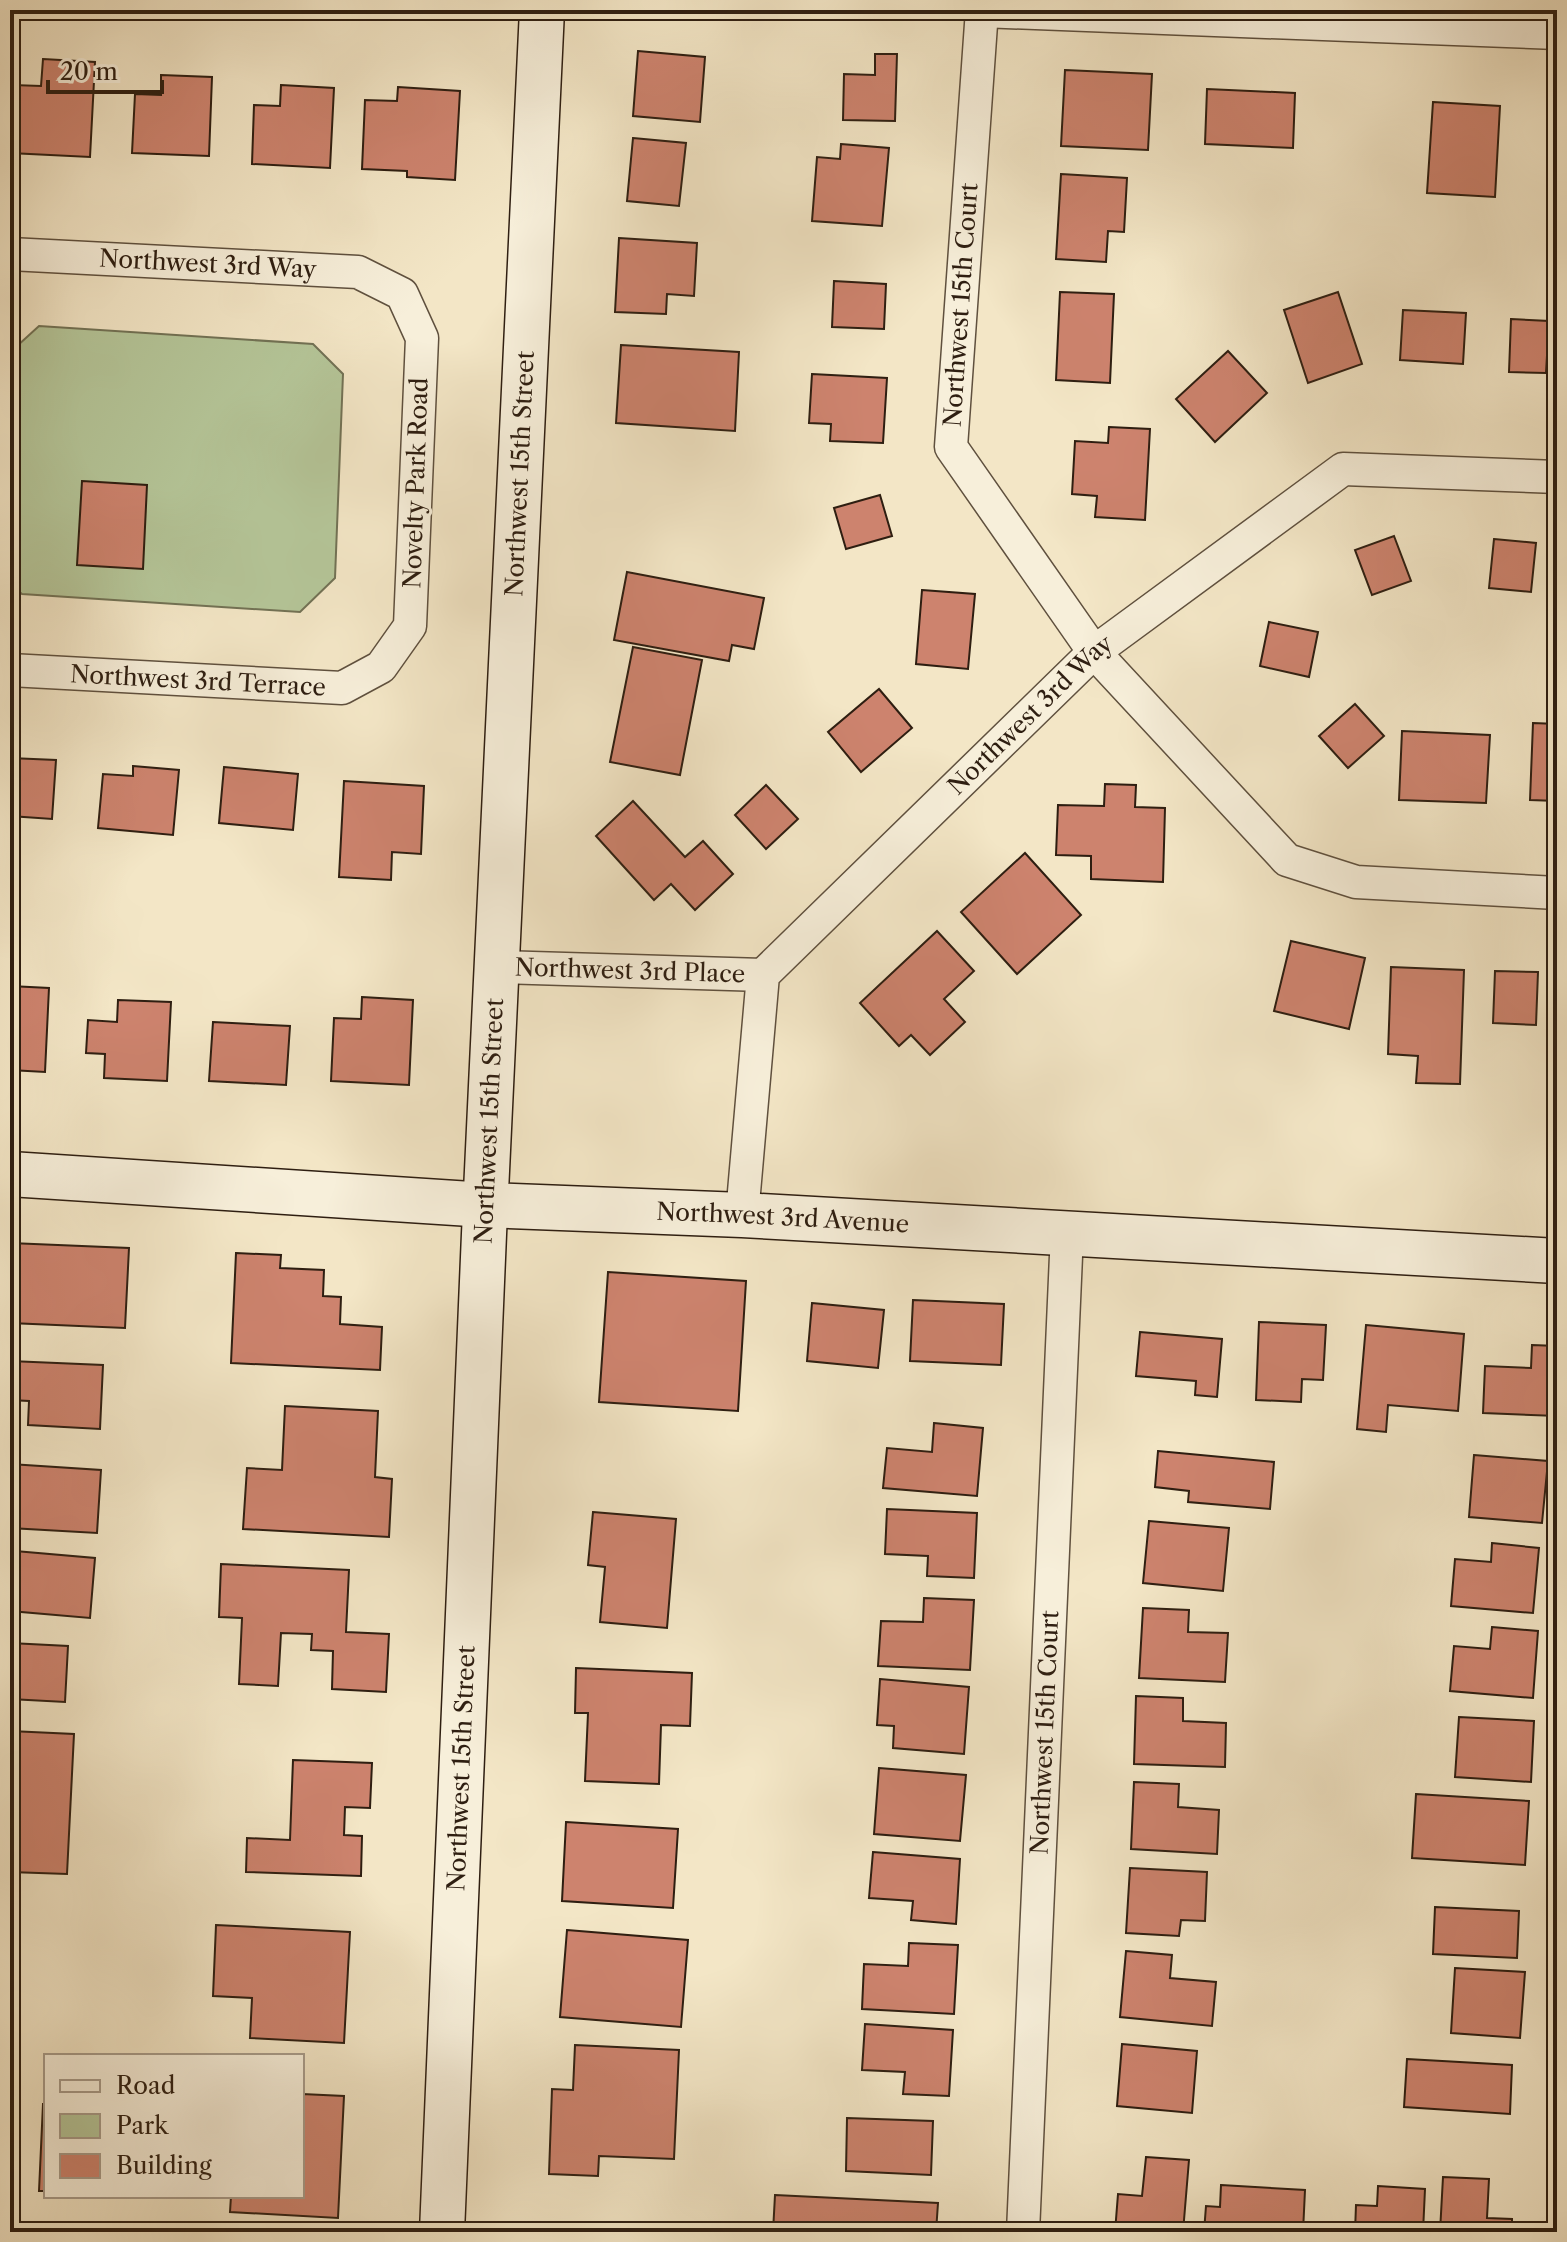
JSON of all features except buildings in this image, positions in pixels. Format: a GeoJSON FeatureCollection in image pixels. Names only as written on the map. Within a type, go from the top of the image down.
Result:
{"type":"FeatureCollection","features":[{"type":"Feature","properties":{"kind":"street","name":"Northwest 15th Street"},"geometry":{"type":"LineString","coordinates":[[442,2232],[542,10]]}},
{"type":"Feature","properties":{"kind":"street"},"geometry":{"type":"LineString","coordinates":[[982,11],[1557,33]]}},
{"type":"Feature","properties":{"kind":"street","name":"Northwest 15th Court"},"geometry":{"type":"LineString","coordinates":[[982,11],[951,447],[1094,652]]}},
{"type":"Feature","properties":{"kind":"street","name":"Northwest 3rd Way"},"geometry":{"type":"LineString","coordinates":[[10,254],[358,272],[402,294]]}},
{"type":"Feature","properties":{"kind":"street","name":"Novelty Park Road"},"geometry":{"type":"LineString","coordinates":[[381,667],[410,626],[422,338],[402,294]]}},
{"type":"Feature","properties":{"kind":"street","name":"Northwest 3rd Way"},"geometry":{"type":"LineString","coordinates":[[763,975],[1094,652],[1343,469],[1557,477]]}},
{"type":"Feature","properties":{"kind":"street"},"geometry":{"type":"LineString","coordinates":[[1094,652],[1287,860],[1356,882],[1557,893]]}},
{"type":"Feature","properties":{"kind":"street","name":"Northwest 3rd Terrace"},"geometry":{"type":"LineString","coordinates":[[10,670],[342,688],[381,667]]}},
{"type":"Feature","properties":{"kind":"street","name":"Northwest 3rd Place"},"geometry":{"type":"LineString","coordinates":[[498,967],[763,975]]}},
{"type":"Feature","properties":{"kind":"street"},"geometry":{"type":"LineString","coordinates":[[742,1215],[763,975]]}},
{"type":"Feature","properties":{"kind":"street","name":"Northwest 3rd Avenue"},"geometry":{"type":"LineString","coordinates":[[10,1174],[486,1205],[742,1215],[1557,1261]]}},
{"type":"Feature","properties":{"kind":"street","name":"Northwest 15th Court"},"geometry":{"type":"LineString","coordinates":[[1023,2232],[1067,1233]]}},
{"type":"Feature","properties":{"kind":"green space"},"geometry":{"type":"Polygon","coordinates":[[[39,326],[313,344],[343,374],[335,578],[300,612],[22,594],[10,584],[10,476],[16,347],[39,326]]]}}]}
